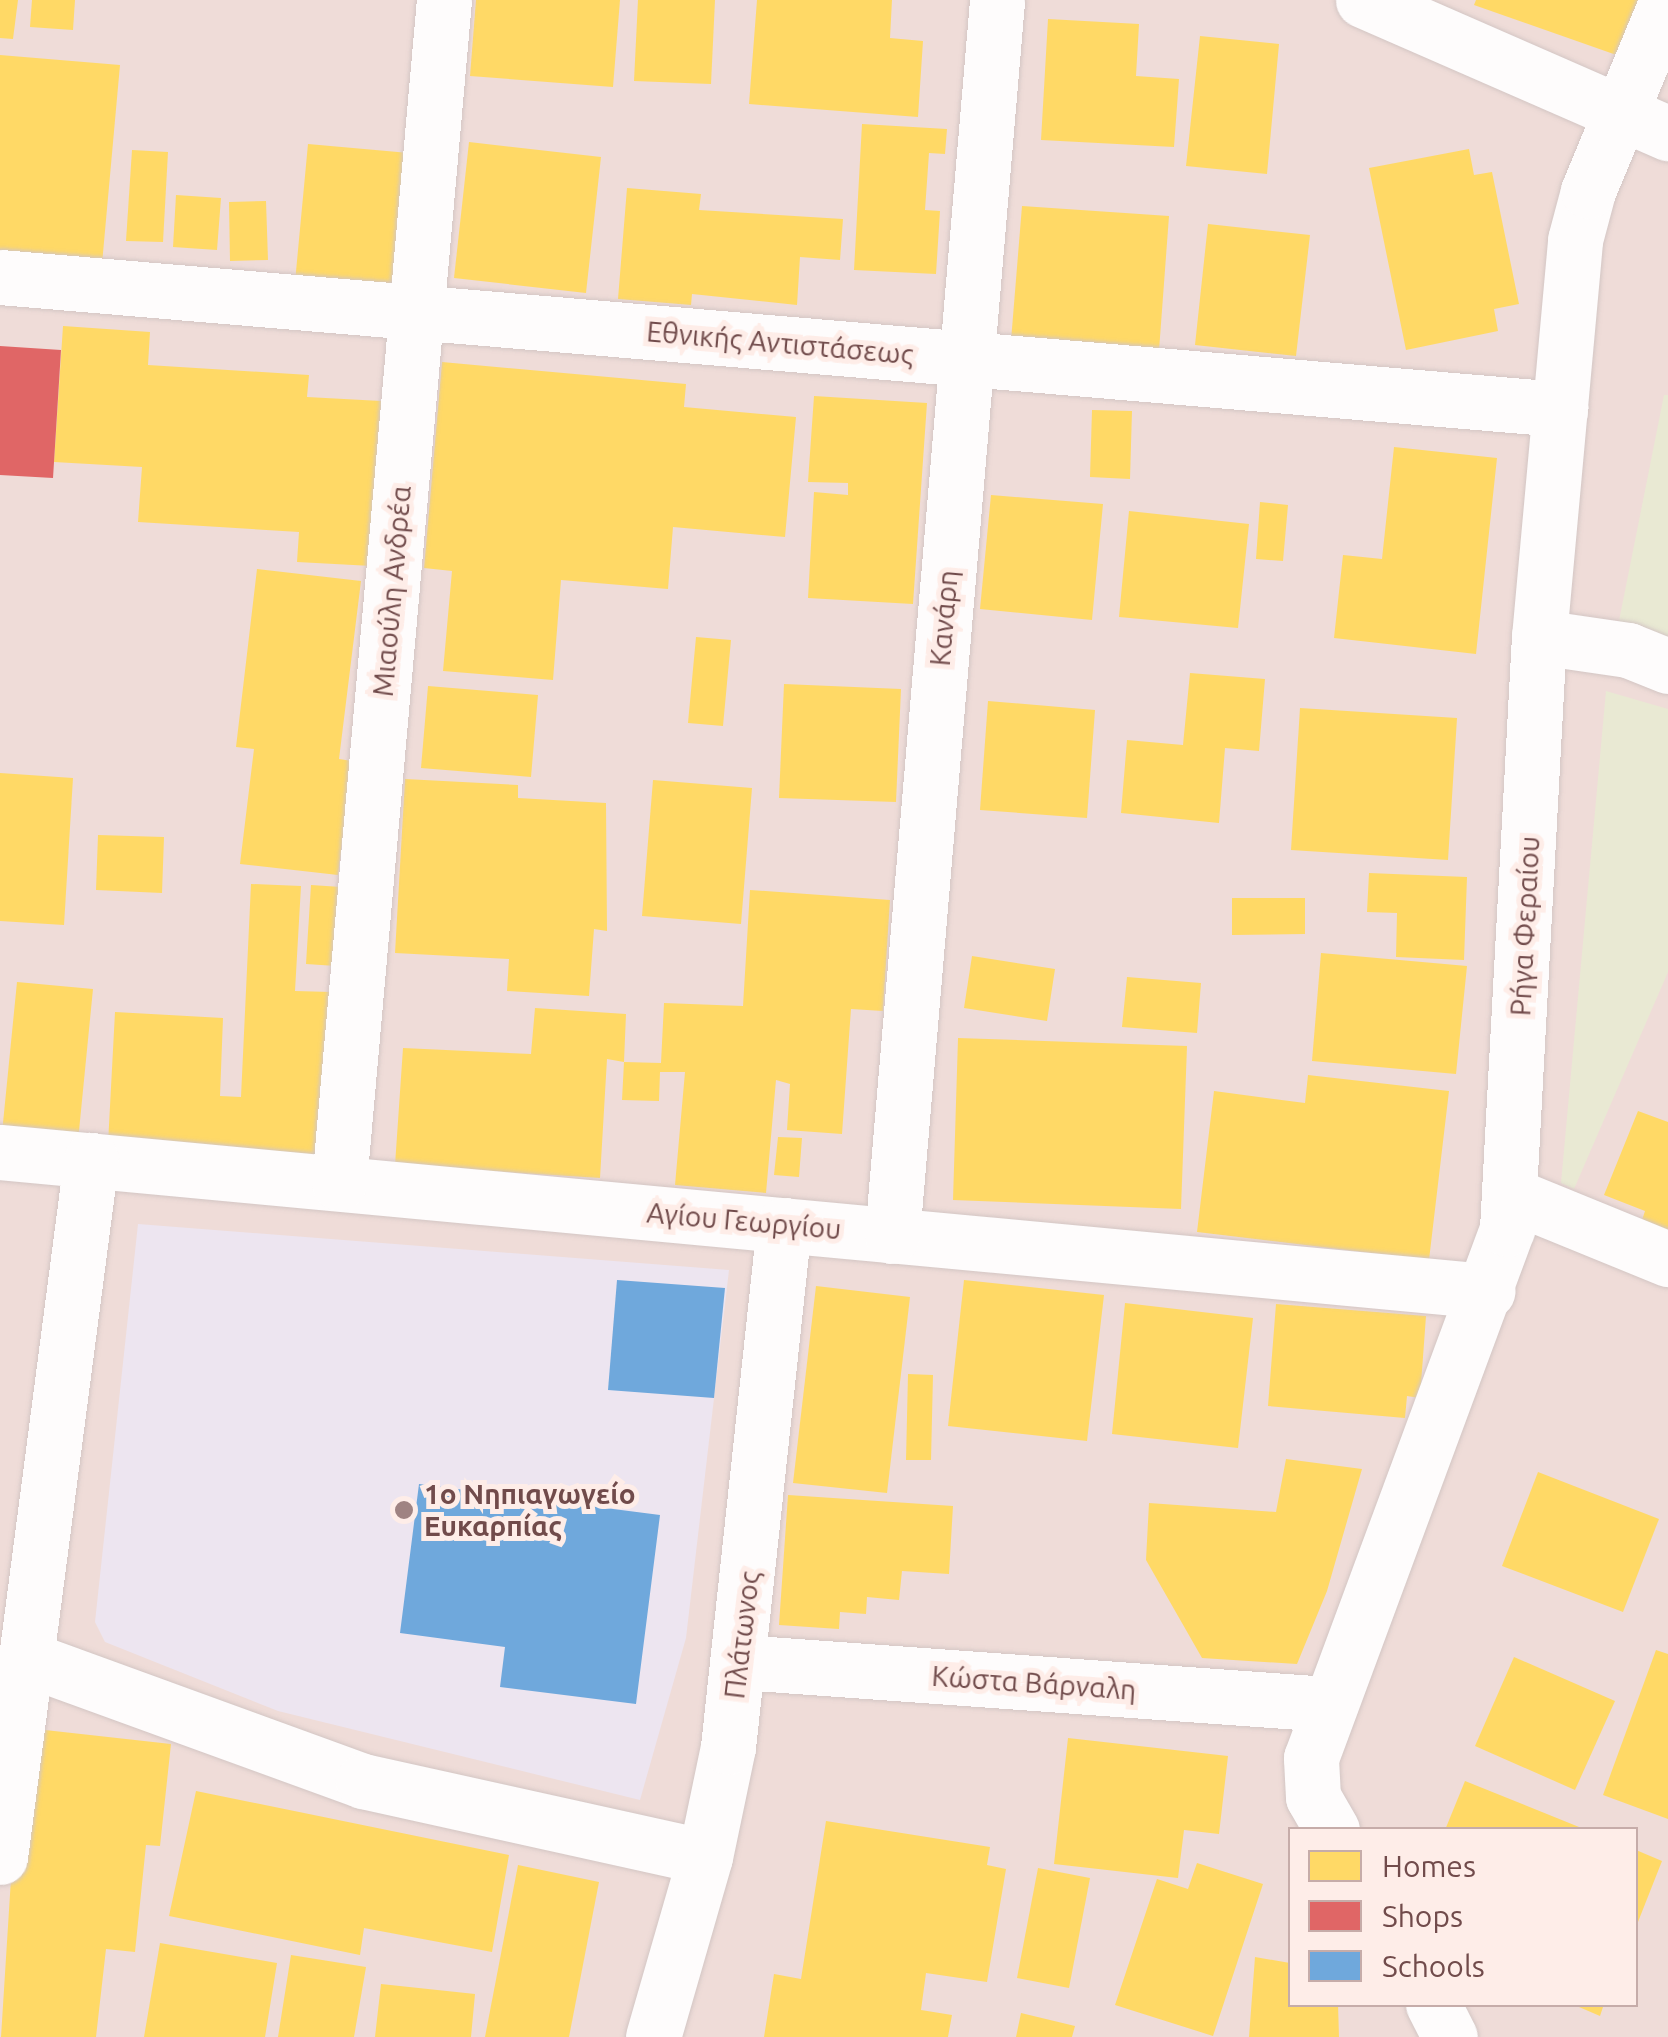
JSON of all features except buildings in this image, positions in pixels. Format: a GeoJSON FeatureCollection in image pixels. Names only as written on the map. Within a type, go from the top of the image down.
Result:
{"type":"FeatureCollection","features":[{"type":"Feature","properties":{"kind":"street","name":"Μιαούλη Ανδρέα"},"geometry":{"type":"LineString","coordinates":[[339,1183],[444,0]]}},
{"type":"Feature","properties":{"kind":"street","name":"Κανάρη"},"geometry":{"type":"LineString","coordinates":[[892,1236],[997,0]]}},
{"type":"Feature","properties":{"kind":"street"},"geometry":{"type":"LineString","coordinates":[[1363,0],[1644,124]]}},
{"type":"Feature","properties":{"kind":"street","name":"Ρήγα Φεραίου"},"geometry":{"type":"LineString","coordinates":[[1331,1827],[1309,1778],[1327,1704],[1488,1292],[1511,1196],[1539,637],[1574,240],[1644,124],[1666,0]]}},
{"type":"Feature","properties":{"kind":"street","name":"Εθνικής Αντιστάσεως"},"geometry":{"type":"LineString","coordinates":[[0,277],[1560,409]]}},
{"type":"Feature","properties":{"kind":"street"},"geometry":{"type":"LineString","coordinates":[[1539,637],[1628,650],[1668,666]]}},
{"type":"Feature","properties":{"kind":"street","name":"Αγίου Γεωργίου"},"geometry":{"type":"LineString","coordinates":[[0,1152],[1488,1292]]}},
{"type":"Feature","properties":{"kind":"street"},"geometry":{"type":"LineString","coordinates":[[0,1857],[91,1160]]}},
{"type":"Feature","properties":{"kind":"street"},"geometry":{"type":"LineString","coordinates":[[1511,1196],[1668,1259]]}},
{"type":"Feature","properties":{"kind":"street","name":"Πλάτωνος"},"geometry":{"type":"LineString","coordinates":[[653,2037],[705,1857],[741,1662],[784,1225]]}},
{"type":"Feature","properties":{"kind":"street"},"geometry":{"type":"LineString","coordinates":[[25,1658],[300,1763],[705,1857]]}},
{"type":"Feature","properties":{"kind":"street","name":"Κώστα Βάρναλη"},"geometry":{"type":"LineString","coordinates":[[741,1662],[1327,1704]]}},
{"type":"Feature","properties":{"kind":"street"},"geometry":{"type":"LineString","coordinates":[[1435,2007],[1450,2037]]}},
{"type":"Feature","properties":{"kind":"shaded area"},"geometry":{"type":"Polygon","coordinates":[[[0,0],[1668,0],[1668,2037],[0,2037],[0,0]]]}},
{"type":"Feature","properties":{"kind":"shaded area","name":"1ο Νηπιαγωγείο Ευκαρπίας"},"geometry":{"type":"Polygon","coordinates":[[[138,1224],[729,1270],[686,1638],[640,1800],[278,1711],[105,1642],[95,1622],[138,1224]]]}},
{"type":"Feature","properties":{"kind":"green space"},"geometry":{"type":"Polygon","coordinates":[[[1664,395],[1668,395],[1668,641],[1617,631],[1664,395]]]}},
{"type":"Feature","properties":{"kind":"green space"},"geometry":{"type":"Polygon","coordinates":[[[1606,691],[1668,709],[1668,972],[1574,1189],[1561,1183],[1606,691]]]}},
{"type":"Feature","properties":{"kind":"place","name":"1ο Νηπιαγωγείο Ευκαρπίας"},"geometry":{"type":"Point","coordinates":[404,1510]}}]}
